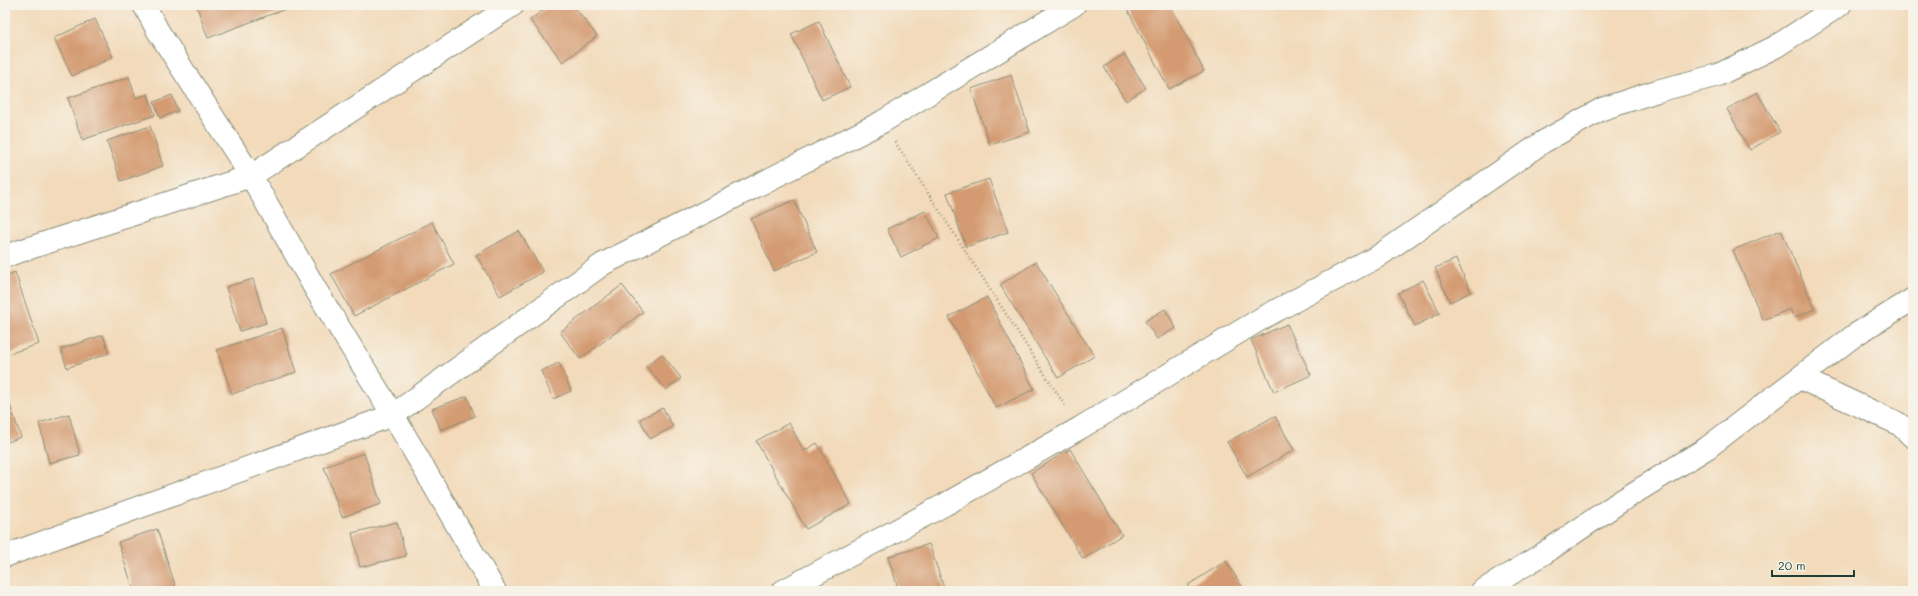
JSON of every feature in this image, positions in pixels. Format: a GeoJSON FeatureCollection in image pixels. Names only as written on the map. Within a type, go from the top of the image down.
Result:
{"type":"FeatureCollection","features":[{"type":"Feature","properties":{"kind":"street"},"geometry":{"type":"LineString","coordinates":[[144,5],[158,31],[251,176],[316,290],[393,415],[495,591]]}},
{"type":"Feature","properties":{"kind":"street"},"geometry":{"type":"LineString","coordinates":[[5,256],[251,176],[513,5]]}},
{"type":"Feature","properties":{"kind":"street"},"geometry":{"type":"LineString","coordinates":[[5,556],[393,415],[603,264],[882,122],[1074,5]]}},
{"type":"Feature","properties":{"kind":"street"},"geometry":{"type":"LineString","coordinates":[[782,591],[944,505],[1080,428],[1264,317],[1377,257],[1543,142],[1589,116],[1608,107],[1718,74],[1775,47],[1840,5]]}},
{"type":"Feature","properties":{"kind":"street"},"geometry":{"type":"LineString","coordinates":[[1482,591],[1543,554],[1621,501],[1708,448],[1855,335],[1913,299]]}},
{"type":"Feature","properties":{"kind":"street"},"geometry":{"type":"LineString","coordinates":[[1800,378],[1899,424],[1913,437]]}},
{"type":"Feature","properties":{"kind":"path"},"geometry":{"type":"LineString","coordinates":[[882,122],[1080,428]]}},
{"type":"Feature","properties":{"kind":"building"},"geometry":{"type":"Polygon","coordinates":[[[202,5],[296,5],[208,38],[197,7],[202,5]]]}},
{"type":"Feature","properties":{"kind":"building"},"geometry":{"type":"Polygon","coordinates":[[[550,5],[573,5],[597,36],[563,62],[530,20],[550,5]]]}},
{"type":"Feature","properties":{"kind":"building"},"geometry":{"type":"Polygon","coordinates":[[[1125,5],[1170,5],[1204,71],[1169,89],[1125,5]]]}},
{"type":"Feature","properties":{"kind":"building"},"geometry":{"type":"Polygon","coordinates":[[[95,19],[113,57],[72,76],[54,38],[95,19]]]}},
{"type":"Feature","properties":{"kind":"building"},"geometry":{"type":"Polygon","coordinates":[[[819,21],[850,87],[822,100],[791,34],[819,21]]]}},
{"type":"Feature","properties":{"kind":"building"},"geometry":{"type":"Polygon","coordinates":[[[1124,54],[1146,88],[1126,101],[1104,67],[1124,54]]]}},
{"type":"Feature","properties":{"kind":"building"},"geometry":{"type":"Polygon","coordinates":[[[1011,75],[1030,132],[990,145],[971,89],[1011,75]]]}},
{"type":"Feature","properties":{"kind":"building"},"geometry":{"type":"Polygon","coordinates":[[[129,77],[136,98],[148,94],[155,115],[82,140],[68,98],[129,77]]]}},
{"type":"Feature","properties":{"kind":"building"},"geometry":{"type":"Polygon","coordinates":[[[1757,92],[1780,132],[1750,150],[1727,109],[1757,92]]]}},
{"type":"Feature","properties":{"kind":"building"},"geometry":{"type":"Polygon","coordinates":[[[172,95],[178,111],[160,118],[154,102],[172,95]]]}},
{"type":"Feature","properties":{"kind":"building"},"geometry":{"type":"Polygon","coordinates":[[[150,126],[163,166],[121,181],[107,141],[150,126]]]}},
{"type":"Feature","properties":{"kind":"building"},"geometry":{"type":"Polygon","coordinates":[[[989,179],[1008,232],[966,247],[947,193],[989,179]]]}},
{"type":"Feature","properties":{"kind":"building"},"geometry":{"type":"Polygon","coordinates":[[[794,200],[817,252],[774,271],[751,219],[794,200]]]}},
{"type":"Feature","properties":{"kind":"building"},"geometry":{"type":"Polygon","coordinates":[[[925,211],[939,238],[901,257],[887,229],[925,211]]]}},
{"type":"Feature","properties":{"kind":"building"},"geometry":{"type":"Polygon","coordinates":[[[432,222],[454,264],[354,316],[331,274],[432,222]]]}},
{"type":"Feature","properties":{"kind":"building"},"geometry":{"type":"Polygon","coordinates":[[[1781,230],[1815,309],[1794,318],[1790,309],[1763,320],[1733,250],[1781,230]]]}},
{"type":"Feature","properties":{"kind":"building"},"geometry":{"type":"Polygon","coordinates":[[[519,231],[543,272],[500,296],[476,255],[519,231]]]}},
{"type":"Feature","properties":{"kind":"building"},"geometry":{"type":"Polygon","coordinates":[[[1456,259],[1471,292],[1450,302],[1435,268],[1456,259]]]}},
{"type":"Feature","properties":{"kind":"building"},"geometry":{"type":"Polygon","coordinates":[[[1036,262],[1094,356],[1058,378],[1000,285],[1036,262]]]}},
{"type":"Feature","properties":{"kind":"building"},"geometry":{"type":"Polygon","coordinates":[[[15,272],[39,344],[5,355],[5,276],[15,272]]]}},
{"type":"Feature","properties":{"kind":"building"},"geometry":{"type":"Polygon","coordinates":[[[253,279],[266,323],[240,331],[226,287],[253,279]]]}},
{"type":"Feature","properties":{"kind":"building"},"geometry":{"type":"Polygon","coordinates":[[[1423,280],[1440,313],[1415,326],[1398,293],[1423,280]]]}},
{"type":"Feature","properties":{"kind":"building"},"geometry":{"type":"Polygon","coordinates":[[[622,285],[643,312],[580,359],[560,332],[622,285]]]}},
{"type":"Feature","properties":{"kind":"building"},"geometry":{"type":"Polygon","coordinates":[[[987,297],[1034,389],[996,408],[949,317],[987,297]]]}},
{"type":"Feature","properties":{"kind":"building"},"geometry":{"type":"Polygon","coordinates":[[[1165,309],[1176,328],[1157,339],[1145,321],[1165,309]]]}},
{"type":"Feature","properties":{"kind":"building"},"geometry":{"type":"Polygon","coordinates":[[[1287,324],[1311,375],[1274,392],[1251,340],[1287,324]]]}},
{"type":"Feature","properties":{"kind":"building"},"geometry":{"type":"Polygon","coordinates":[[[282,328],[296,372],[232,394],[217,350],[282,328]]]}},
{"type":"Feature","properties":{"kind":"building"},"geometry":{"type":"Polygon","coordinates":[[[103,335],[109,353],[67,368],[61,349],[103,335]]]}},
{"type":"Feature","properties":{"kind":"building"},"geometry":{"type":"Polygon","coordinates":[[[662,354],[681,378],[666,390],[646,366],[662,354]]]}},
{"type":"Feature","properties":{"kind":"building"},"geometry":{"type":"Polygon","coordinates":[[[559,363],[571,391],[553,399],[541,371],[559,363]]]}},
{"type":"Feature","properties":{"kind":"building"},"geometry":{"type":"Polygon","coordinates":[[[467,396],[475,416],[441,430],[432,409],[467,396]]]}},
{"type":"Feature","properties":{"kind":"building"},"geometry":{"type":"Polygon","coordinates":[[[7,397],[21,437],[5,443],[5,398],[7,397]]]}},
{"type":"Feature","properties":{"kind":"building"},"geometry":{"type":"Polygon","coordinates":[[[663,408],[673,427],[650,439],[640,419],[663,408]]]}},
{"type":"Feature","properties":{"kind":"building"},"geometry":{"type":"Polygon","coordinates":[[[69,414],[80,455],[49,463],[39,423],[69,414]]]}},
{"type":"Feature","properties":{"kind":"building"},"geometry":{"type":"Polygon","coordinates":[[[1275,416],[1294,450],[1247,477],[1227,442],[1275,416]]]}},
{"type":"Feature","properties":{"kind":"building"},"geometry":{"type":"Polygon","coordinates":[[[789,423],[804,451],[817,443],[851,504],[806,529],[756,441],[789,423]]]}},
{"type":"Feature","properties":{"kind":"building"},"geometry":{"type":"Polygon","coordinates":[[[1070,449],[1122,535],[1083,559],[1031,473],[1070,449]]]}},
{"type":"Feature","properties":{"kind":"building"},"geometry":{"type":"Polygon","coordinates":[[[364,453],[381,504],[342,517],[324,467],[364,453]]]}},
{"type":"Feature","properties":{"kind":"building"},"geometry":{"type":"Polygon","coordinates":[[[397,522],[406,556],[360,567],[352,533],[397,522]]]}},
{"type":"Feature","properties":{"kind":"building"},"geometry":{"type":"Polygon","coordinates":[[[157,529],[177,591],[134,591],[118,542],[157,529]]]}},
{"type":"Feature","properties":{"kind":"building"},"geometry":{"type":"Polygon","coordinates":[[[929,544],[945,591],[899,591],[888,557],[929,544]]]}},
{"type":"Feature","properties":{"kind":"building"},"geometry":{"type":"Polygon","coordinates":[[[1226,561],[1245,591],[1192,591],[1188,585],[1226,561]]]}}]}
